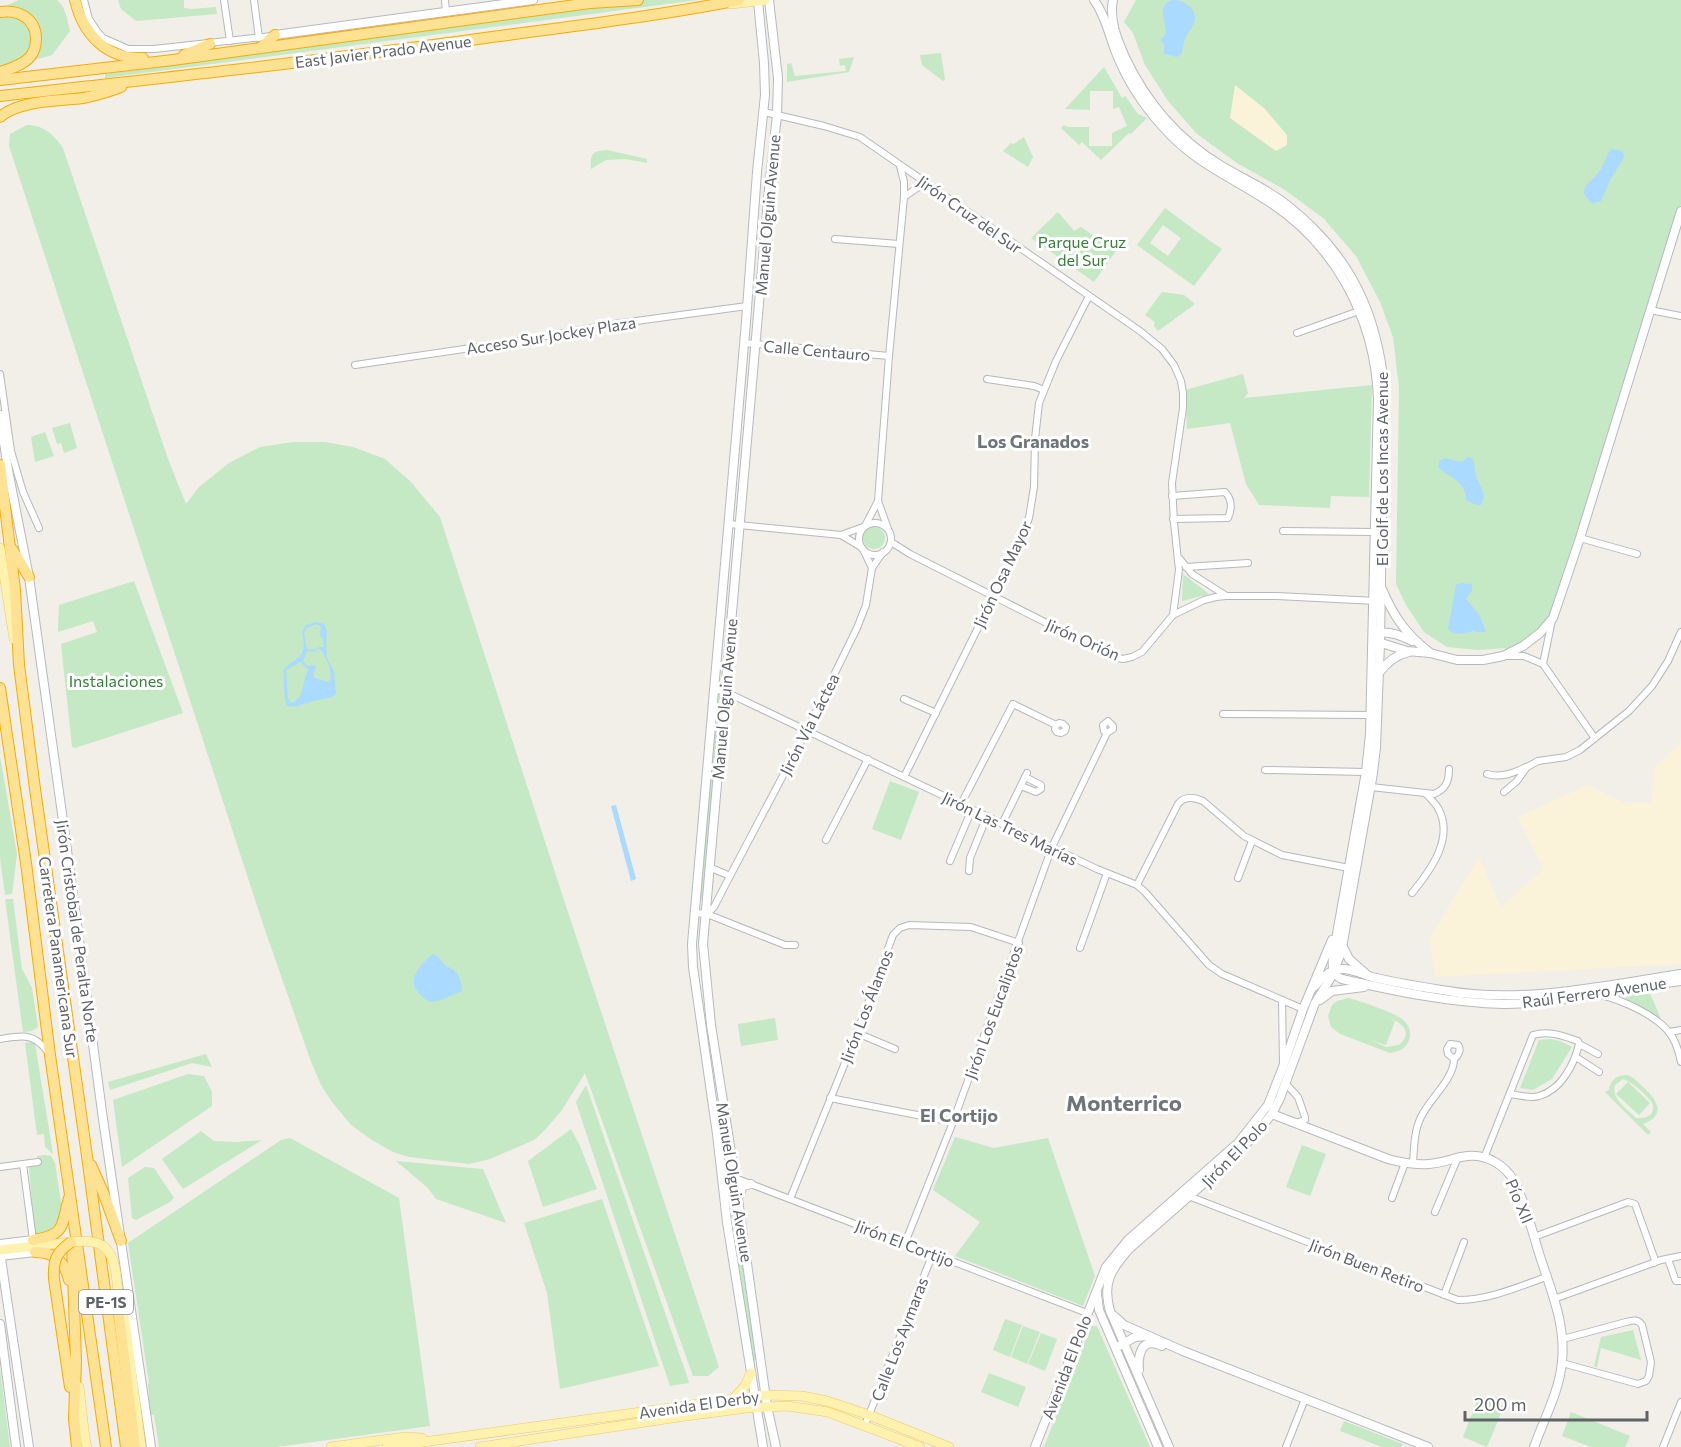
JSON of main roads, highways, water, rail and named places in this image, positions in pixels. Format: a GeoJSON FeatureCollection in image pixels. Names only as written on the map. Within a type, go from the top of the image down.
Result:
{"type":"FeatureCollection","features":[{"type":"Feature","properties":{"kind":"highway"},"geometry":{"type":"LineString","coordinates":[[75,0],[88,32],[100,45],[132,58],[173,60],[210,44]]}},
{"type":"Feature","properties":{"kind":"highway"},"geometry":{"type":"LineString","coordinates":[[590,3],[638,0]]}},
{"type":"Feature","properties":{"kind":"highway"},"geometry":{"type":"LineString","coordinates":[[684,11],[739,0]]}},
{"type":"Feature","properties":{"kind":"highway","name":"East Javier Prado Avenue"},"geometry":{"type":"LineString","coordinates":[[0,80],[173,60],[260,43],[390,30],[590,3]]}},
{"type":"Feature","properties":{"kind":"highway","name":"East Javier Prado Avenue"},"geometry":{"type":"LineString","coordinates":[[0,96],[401,50],[684,11]]}},
{"type":"Feature","properties":{"kind":"highway"},"geometry":{"type":"LineString","coordinates":[[0,12],[14,12],[25,16],[33,26],[36,38],[35,49],[27,60],[0,72]]}},
{"type":"Feature","properties":{"kind":"highway"},"geometry":{"type":"LineString","coordinates":[[390,30],[405,18]]}},
{"type":"Feature","properties":{"kind":"highway"},"geometry":{"type":"LineString","coordinates":[[260,43],[275,35]]}},
{"type":"Feature","properties":{"kind":"highway"},"geometry":{"type":"LineString","coordinates":[[0,117],[21,106],[96,95],[134,82]]}},
{"type":"Feature","properties":{"kind":"highway","name":"Carretera Panamericana Sur"},"geometry":{"type":"LineString","coordinates":[[0,465],[5,547],[15,591],[19,665],[36,801],[126,1447]]}},
{"type":"Feature","properties":{"kind":"highway"},"geometry":{"type":"LineString","coordinates":[[5,547],[29,577]]}},
{"type":"Feature","properties":{"kind":"highway","name":"Carretera Panamericana Sur"},"geometry":{"type":"LineString","coordinates":[[0,688],[70,1192]]}},
{"type":"Feature","properties":{"kind":"highway"},"geometry":{"type":"LineString","coordinates":[[87,1156],[121,1241]]}},
{"type":"Feature","properties":{"kind":"highway"},"geometry":{"type":"LineString","coordinates":[[33,1240],[49,1238],[57,1233],[64,1223],[70,1192]]}},
{"type":"Feature","properties":{"kind":"highway","name":"PE-1S"},"geometry":{"type":"LineString","coordinates":[[70,1192],[106,1447]]}},
{"type":"Feature","properties":{"kind":"highway"},"geometry":{"type":"LineString","coordinates":[[74,1411],[76,1361],[72,1240],[76,1227]]}},
{"type":"Feature","properties":{"kind":"highway"},"geometry":{"type":"LineString","coordinates":[[71,1242],[55,1258],[53,1269],[74,1411],[83,1444]]}},
{"type":"Feature","properties":{"kind":"highway"},"geometry":{"type":"LineString","coordinates":[[35,1252],[50,1254],[64,1265],[74,1301]]}},
{"type":"Feature","properties":{"kind":"highway"},"geometry":{"type":"LineString","coordinates":[[120,1309],[119,1317],[135,1447]]}},
{"type":"Feature","properties":{"kind":"main road","name":"East Javier Prado Avenue"},"geometry":{"type":"LineString","coordinates":[[590,3],[606,0]]}},
{"type":"Feature","properties":{"kind":"main road","name":"East Javier Prado Avenue"},"geometry":{"type":"LineString","coordinates":[[684,11],[767,0]]}},
{"type":"Feature","properties":{"kind":"main road"},"geometry":{"type":"LineString","coordinates":[[0,1254],[87,1240],[97,1242],[110,1252],[114,1263],[120,1309],[125,1322],[141,1447]]}},
{"type":"Feature","properties":{"kind":"main road"},"geometry":{"type":"LineString","coordinates":[[76,1361],[83,1444]]}},
{"type":"Feature","properties":{"kind":"main road"},"geometry":{"type":"LineString","coordinates":[[734,1399],[745,1386],[751,1373]]}},
{"type":"Feature","properties":{"kind":"main road","name":"Avenida El Derby"},"geometry":{"type":"LineString","coordinates":[[480,1447],[527,1443],[734,1399],[789,1395],[840,1404],[949,1447]]}},
{"type":"Feature","properties":{"kind":"main road","name":"Avenida El Derby"},"geometry":{"type":"LineString","coordinates":[[443,1440],[685,1411],[767,1406],[819,1410],[920,1447]]}},
{"type":"Feature","properties":{"kind":"main road"},"geometry":{"type":"LineString","coordinates":[[331,1447],[405,1437],[443,1440]]}},
{"type":"Feature","properties":{"kind":"main road"},"geometry":{"type":"LineString","coordinates":[[387,1447],[443,1440]]}},
{"type":"Feature","properties":{"kind":"water"},"geometry":{"type":"Polygon","coordinates":[[[1172,0],[1181,1],[1189,6],[1195,18],[1185,39],[1182,53],[1177,57],[1164,54],[1164,44],[1160,40],[1166,34],[1164,6],[1172,0]]]}},
{"type":"Feature","properties":{"kind":"water"},"geometry":{"type":"Polygon","coordinates":[[[1611,149],[1623,151],[1624,157],[1601,201],[1593,204],[1587,199],[1584,190],[1599,172],[1611,149]]]}},
{"type":"Feature","properties":{"kind":"water"},"geometry":{"type":"Polygon","coordinates":[[[1468,457],[1473,459],[1475,473],[1483,493],[1481,505],[1466,500],[1463,488],[1457,480],[1438,467],[1440,460],[1444,458],[1462,462],[1468,457]]]}},
{"type":"Feature","properties":{"kind":"water"},"geometry":{"type":"Polygon","coordinates":[[[1472,584],[1472,591],[1466,599],[1480,616],[1486,632],[1473,631],[1457,634],[1448,629],[1456,585],[1472,584]]]}},
{"type":"Feature","properties":{"kind":"water"},"geometry":{"type":"Polygon","coordinates":[[[316,622],[324,624],[327,631],[327,658],[334,672],[336,694],[295,707],[287,706],[283,670],[303,652],[302,632],[306,625],[316,622]],[[316,624],[307,628],[304,633],[307,649],[315,650],[324,647],[320,636],[321,627],[316,624]],[[320,649],[315,652],[307,651],[303,662],[308,666],[316,667],[313,675],[315,678],[328,682],[331,673],[327,660],[320,649]],[[300,662],[286,670],[288,699],[293,703],[300,697],[308,669],[300,662]]]}},
{"type":"Feature","properties":{"kind":"water"},"geometry":{"type":"Polygon","coordinates":[[[616,805],[636,879],[631,881],[611,806],[616,805]]]}},
{"type":"Feature","properties":{"kind":"water"},"geometry":{"type":"Polygon","coordinates":[[[433,954],[457,973],[462,991],[430,1002],[416,990],[414,978],[421,966],[433,954]]]}},
{"type":"Feature","properties":{"kind":"district","name":"Los Granados"},"geometry":{"type":"Point","coordinates":[1033,441]}},
{"type":"Feature","properties":{"kind":"district","name":"Monterrico"},"geometry":{"type":"Point","coordinates":[1124,1102]}},
{"type":"Feature","properties":{"kind":"district","name":"El Cortijo"},"geometry":{"type":"Point","coordinates":[959,1115]}},
{"type":"Feature","properties":{"kind":"park label","name":"Parque Cruz del Sur"},"geometry":{"type":"Point","coordinates":[1082,250]}},
{"type":"Feature","properties":{"kind":"park label","name":"Instalaciones"},"geometry":{"type":"Point","coordinates":[116,680]}}]}
